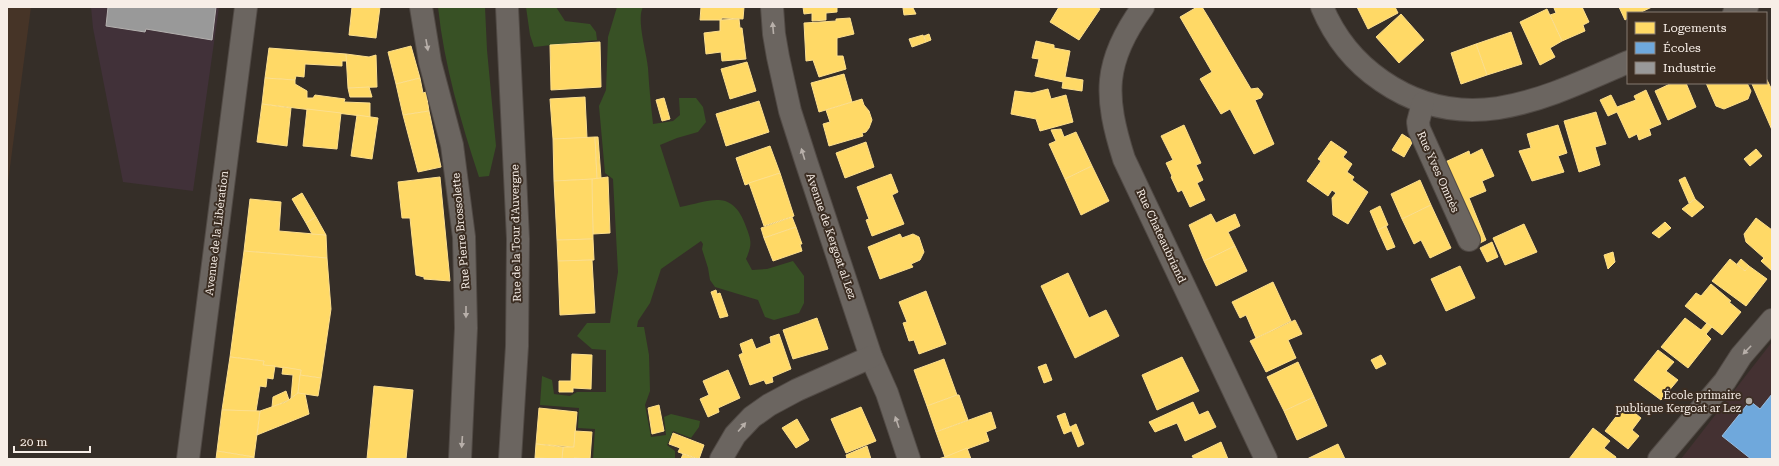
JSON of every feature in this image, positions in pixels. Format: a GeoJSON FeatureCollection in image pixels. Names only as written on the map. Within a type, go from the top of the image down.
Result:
{"type":"FeatureCollection","features":[{"type":"Feature","properties":{"kind":"street","name":"Avenue de la Libération"},"geometry":{"type":"LineString","coordinates":[[188,459],[246,7]]}},
{"type":"Feature","properties":{"kind":"street","name":"Rue Pierre Brossolette"},"geometry":{"type":"LineString","coordinates":[[421,7],[430,62],[452,145],[464,237],[466,328],[460,459]]}},
{"type":"Feature","properties":{"kind":"street","name":"Rue de la Tour d'Auvergne"},"geometry":{"type":"LineString","coordinates":[[507,7],[518,239],[516,346],[510,459]]}},
{"type":"Feature","properties":{"kind":"street","name":"Avenue de Kergoat al Lez"},"geometry":{"type":"LineString","coordinates":[[772,7],[774,34],[790,111],[871,356],[888,393],[910,459]]}},
{"type":"Feature","properties":{"kind":"street","name":"Rue Chateaubriand"},"geometry":{"type":"LineString","coordinates":[[1143,7],[1128,29],[1113,64],[1110,99],[1117,136],[1124,159],[1266,459]]}},
{"type":"Feature","properties":{"kind":"street"},"geometry":{"type":"LineString","coordinates":[[1322,7],[1333,31],[1343,46],[1357,61],[1392,88],[1423,103],[1445,108],[1485,110],[1508,107],[1545,97],[1627,62]]}},
{"type":"Feature","properties":{"kind":"street"},"geometry":{"type":"LineString","coordinates":[[1736,12],[1747,7]]}},
{"type":"Feature","properties":{"kind":"street","name":"Rue Yves Omnès"},"geometry":{"type":"LineString","coordinates":[[1423,103],[1418,122],[1418,129],[1469,240]]}},
{"type":"Feature","properties":{"kind":"street"},"geometry":{"type":"LineString","coordinates":[[1660,459],[1725,382],[1742,356],[1772,320]]}},
{"type":"Feature","properties":{"kind":"street"},"geometry":{"type":"LineString","coordinates":[[721,459],[735,435],[752,416],[797,390],[871,356]]}},
{"type":"Feature","properties":{"kind":"shaded area"},"geometry":{"type":"Polygon","coordinates":[[[7,7],[31,7],[7,190],[7,7]]]}},
{"type":"Feature","properties":{"kind":"shaded area"},"geometry":{"type":"Polygon","coordinates":[[[91,7],[219,7],[193,191],[123,182],[93,28],[91,7]]]}},
{"type":"Feature","properties":{"kind":"shaded area","name":"École primaire publique Kergoat ar Lez"},"geometry":{"type":"Polygon","coordinates":[[[1772,342],[1772,459],[1681,459],[1772,342]]]}},
{"type":"Feature","properties":{"kind":"green space"},"geometry":{"type":"Polygon","coordinates":[[[438,7],[485,7],[487,50],[496,146],[489,176],[479,177],[466,135],[444,50],[438,7]]]}},
{"type":"Feature","properties":{"kind":"green space"},"geometry":{"type":"Polygon","coordinates":[[[526,7],[556,7],[565,21],[590,24],[596,32],[597,40],[534,47],[530,35],[526,7]]]}},
{"type":"Feature","properties":{"kind":"green space"},"geometry":{"type":"Polygon","coordinates":[[[617,7],[643,7],[641,12],[641,28],[648,68],[653,124],[673,121],[680,115],[679,98],[696,98],[703,107],[706,122],[698,132],[660,145],[680,207],[710,201],[726,201],[733,205],[739,213],[749,234],[750,249],[746,259],[752,270],[767,269],[793,261],[804,276],[804,303],[799,313],[774,320],[765,317],[758,300],[715,287],[710,280],[702,249],[703,244],[701,241],[661,269],[650,303],[638,321],[637,327],[644,327],[649,355],[650,391],[645,405],[651,437],[666,435],[664,417],[671,414],[700,421],[699,427],[691,438],[673,431],[667,445],[675,451],[675,459],[593,459],[595,429],[578,428],[579,408],[540,405],[542,376],[552,380],[554,394],[570,396],[577,392],[606,392],[606,350],[592,349],[577,336],[587,323],[610,323],[618,272],[613,179],[605,173],[599,106],[606,90],[608,37],[617,7]]]}},
{"type":"Feature","properties":{"kind":"building: Logements"},"geometry":{"type":"Polygon","coordinates":[[[352,7],[380,7],[376,38],[349,35],[352,7]]]}},
{"type":"Feature","properties":{"kind":"building: Logements"},"geometry":{"type":"Polygon","coordinates":[[[701,7],[744,7],[743,19],[722,18],[721,20],[700,20],[701,7]]]}},
{"type":"Feature","properties":{"kind":"building: Logements"},"geometry":{"type":"Polygon","coordinates":[[[803,7],[837,7],[837,12],[826,13],[826,20],[812,21],[812,13],[804,14],[803,7]]]}},
{"type":"Feature","properties":{"kind":"building: Logements"},"geometry":{"type":"Polygon","coordinates":[[[1059,7],[1097,7],[1100,9],[1079,40],[1050,22],[1059,7]]]}},
{"type":"Feature","properties":{"kind":"building: Logements"},"geometry":{"type":"Polygon","coordinates":[[[1197,7],[1202,7],[1251,89],[1258,88],[1263,94],[1261,98],[1255,100],[1274,144],[1254,154],[1230,109],[1221,114],[1200,79],[1212,72],[1180,17],[1197,7]]]}},
{"type":"Feature","properties":{"kind":"building: Logements"},"geometry":{"type":"Polygon","coordinates":[[[1357,7],[1395,7],[1398,13],[1368,29],[1357,7]]]}},
{"type":"Feature","properties":{"kind":"building: Logements"},"geometry":{"type":"Polygon","coordinates":[[[1582,7],[1589,22],[1583,25],[1585,31],[1562,41],[1550,15],[1556,13],[1554,8],[1582,7]]]}},
{"type":"Feature","properties":{"kind":"building: Logements"},"geometry":{"type":"Polygon","coordinates":[[[1619,7],[1652,7],[1641,12],[1627,12],[1627,19],[1625,20],[1619,7]]]}},
{"type":"Feature","properties":{"kind":"building: Logements"},"geometry":{"type":"Polygon","coordinates":[[[903,8],[913,8],[916,14],[904,15],[903,8]]]}},
{"type":"Feature","properties":{"kind":"building: Logements"},"geometry":{"type":"Polygon","coordinates":[[[1547,9],[1562,41],[1550,48],[1555,57],[1540,65],[1520,22],[1547,9]]]}},
{"type":"Feature","properties":{"kind":"building: Logements"},"geometry":{"type":"Polygon","coordinates":[[[1401,14],[1424,40],[1399,63],[1376,37],[1401,14]]]}},
{"type":"Feature","properties":{"kind":"building: Logements"},"geometry":{"type":"Polygon","coordinates":[[[850,18],[854,34],[837,38],[837,56],[843,56],[846,69],[819,77],[813,60],[806,61],[804,23],[836,21],[836,19],[850,18]]]}},
{"type":"Feature","properties":{"kind":"building: Logements"},"geometry":{"type":"Polygon","coordinates":[[[739,19],[740,28],[742,28],[746,59],[722,61],[721,52],[706,54],[704,33],[720,31],[720,20],[739,19]]]}},
{"type":"Feature","properties":{"kind":"building: Logements"},"geometry":{"type":"Polygon","coordinates":[[[1511,32],[1522,64],[1487,75],[1476,44],[1511,32]]]}},
{"type":"Feature","properties":{"kind":"building: Logements"},"geometry":{"type":"Polygon","coordinates":[[[929,34],[931,40],[926,42],[924,36],[929,34]]]}},
{"type":"Feature","properties":{"kind":"building: Logements"},"geometry":{"type":"Polygon","coordinates":[[[923,35],[926,42],[912,47],[909,39],[923,35]]]}},
{"type":"Feature","properties":{"kind":"building: Logements"},"geometry":{"type":"Polygon","coordinates":[[[1036,41],[1054,45],[1054,48],[1070,51],[1065,77],[1083,80],[1082,91],[1062,88],[1063,82],[1035,76],[1039,59],[1032,58],[1036,41]]]}},
{"type":"Feature","properties":{"kind":"building: Logements"},"geometry":{"type":"Polygon","coordinates":[[[600,42],[601,87],[551,90],[550,45],[600,42]]]}},
{"type":"Feature","properties":{"kind":"building: Logements"},"geometry":{"type":"Polygon","coordinates":[[[1476,44],[1487,75],[1461,84],[1451,53],[1476,44]]]}},
{"type":"Feature","properties":{"kind":"building: Logements"},"geometry":{"type":"Polygon","coordinates":[[[411,46],[420,78],[396,84],[388,52],[411,46]]]}},
{"type":"Feature","properties":{"kind":"building: Logements"},"geometry":{"type":"Polygon","coordinates":[[[269,48],[346,54],[347,61],[342,61],[342,66],[305,64],[304,77],[296,76],[295,80],[265,78],[269,48]]]}},
{"type":"Feature","properties":{"kind":"building: Logements"},"geometry":{"type":"Polygon","coordinates":[[[346,54],[369,57],[376,55],[377,87],[348,88],[346,54]]]}},
{"type":"Feature","properties":{"kind":"building: Logements"},"geometry":{"type":"Polygon","coordinates":[[[747,62],[756,91],[730,99],[721,69],[747,62]]]}},
{"type":"Feature","properties":{"kind":"building: Logements"},"geometry":{"type":"Polygon","coordinates":[[[844,74],[852,102],[819,112],[811,83],[844,74]]]}},
{"type":"Feature","properties":{"kind":"building: Logements"},"geometry":{"type":"Polygon","coordinates":[[[265,78],[295,80],[295,84],[307,91],[307,98],[313,98],[315,95],[345,99],[344,102],[370,103],[370,117],[262,104],[265,78]]]}},
{"type":"Feature","properties":{"kind":"building: Logements"},"geometry":{"type":"Polygon","coordinates":[[[420,78],[423,93],[426,92],[429,111],[403,115],[396,84],[420,78]]]}},
{"type":"Feature","properties":{"kind":"building: Logements"},"geometry":{"type":"Polygon","coordinates":[[[1767,80],[1772,90],[1772,130],[1752,84],[1767,84],[1767,80]]]}},
{"type":"Feature","properties":{"kind":"building: Logements"},"geometry":{"type":"Polygon","coordinates":[[[1670,84],[1686,84],[1696,107],[1668,120],[1655,91],[1670,84]]]}},
{"type":"Feature","properties":{"kind":"building: Logements"},"geometry":{"type":"Polygon","coordinates":[[[1706,84],[1748,84],[1751,91],[1748,99],[1724,109],[1716,106],[1706,84]]]}},
{"type":"Feature","properties":{"kind":"building: Logements"},"geometry":{"type":"Polygon","coordinates":[[[369,87],[372,97],[350,97],[348,88],[369,87]]]}},
{"type":"Feature","properties":{"kind":"building: Logements"},"geometry":{"type":"Polygon","coordinates":[[[1048,89],[1051,99],[1066,95],[1073,122],[1040,131],[1036,119],[1011,114],[1015,91],[1032,93],[1048,89]]]}},
{"type":"Feature","properties":{"kind":"building: Logements"},"geometry":{"type":"Polygon","coordinates":[[[1646,90],[1661,124],[1649,129],[1651,135],[1639,140],[1637,134],[1629,138],[1617,112],[1608,116],[1600,100],[1611,95],[1617,107],[1636,100],[1634,96],[1646,90]]]}},
{"type":"Feature","properties":{"kind":"building: Logements"},"geometry":{"type":"Polygon","coordinates":[[[585,97],[587,138],[553,139],[550,99],[585,97]]]}},
{"type":"Feature","properties":{"kind":"building: Logements"},"geometry":{"type":"Polygon","coordinates":[[[664,98],[670,119],[662,121],[656,100],[664,98]]]}},
{"type":"Feature","properties":{"kind":"building: Logements"},"geometry":{"type":"Polygon","coordinates":[[[862,99],[872,120],[869,128],[866,132],[862,133],[863,136],[829,146],[823,124],[830,122],[826,110],[862,99]]]}},
{"type":"Feature","properties":{"kind":"building: Logements"},"geometry":{"type":"Polygon","coordinates":[[[759,101],[769,132],[726,146],[716,114],[759,101]]]}},
{"type":"Feature","properties":{"kind":"building: Logements"},"geometry":{"type":"Polygon","coordinates":[[[262,104],[291,108],[287,146],[257,142],[262,104]]]}},
{"type":"Feature","properties":{"kind":"building: Logements"},"geometry":{"type":"Polygon","coordinates":[[[307,109],[341,113],[337,149],[303,146],[307,109]]]}},
{"type":"Feature","properties":{"kind":"building: Logements"},"geometry":{"type":"Polygon","coordinates":[[[429,111],[441,167],[418,172],[403,115],[429,111]]]}},
{"type":"Feature","properties":{"kind":"building: Logements"},"geometry":{"type":"Polygon","coordinates":[[[1596,112],[1606,144],[1595,147],[1600,165],[1579,172],[1564,121],[1596,112]]]}},
{"type":"Feature","properties":{"kind":"building: Logements"},"geometry":{"type":"Polygon","coordinates":[[[357,115],[378,118],[372,159],[351,156],[357,115]]]}},
{"type":"Feature","properties":{"kind":"building: Logements"},"geometry":{"type":"Polygon","coordinates":[[[1184,125],[1201,163],[1196,165],[1203,180],[1197,183],[1205,200],[1190,207],[1182,190],[1178,192],[1171,177],[1172,176],[1166,163],[1173,160],[1161,136],[1184,125]]]}},
{"type":"Feature","properties":{"kind":"building: Logements"},"geometry":{"type":"Polygon","coordinates":[[[1558,125],[1567,153],[1558,156],[1564,172],[1532,181],[1519,151],[1531,148],[1527,134],[1558,125]]]}},
{"type":"Feature","properties":{"kind":"building: Logements"},"geometry":{"type":"Polygon","coordinates":[[[1061,129],[1064,137],[1076,132],[1092,166],[1065,179],[1049,144],[1056,141],[1051,130],[1061,129]]]}},
{"type":"Feature","properties":{"kind":"building: Logements"},"geometry":{"type":"Polygon","coordinates":[[[1402,134],[1413,141],[1404,157],[1392,150],[1402,134]]]}},
{"type":"Feature","properties":{"kind":"building: Logements"},"geometry":{"type":"Polygon","coordinates":[[[595,137],[597,179],[554,181],[553,139],[595,137]]]}},
{"type":"Feature","properties":{"kind":"building: Logements"},"geometry":{"type":"Polygon","coordinates":[[[595,137],[598,137],[601,178],[599,179],[597,179],[595,137]]]}},
{"type":"Feature","properties":{"kind":"building: Logements"},"geometry":{"type":"Polygon","coordinates":[[[1331,141],[1347,152],[1343,157],[1352,164],[1347,172],[1354,177],[1352,180],[1368,192],[1348,224],[1333,215],[1332,198],[1336,193],[1332,190],[1328,196],[1307,181],[1321,161],[1318,159],[1331,141]]]}},
{"type":"Feature","properties":{"kind":"building: Logements"},"geometry":{"type":"Polygon","coordinates":[[[866,142],[874,167],[845,178],[836,153],[866,142]]]}},
{"type":"Feature","properties":{"kind":"building: Logements"},"geometry":{"type":"Polygon","coordinates":[[[770,146],[780,173],[745,185],[736,158],[770,146]]]}},
{"type":"Feature","properties":{"kind":"building: Logements"},"geometry":{"type":"Polygon","coordinates":[[[1482,149],[1494,176],[1482,181],[1486,191],[1469,198],[1486,240],[1478,244],[1443,163],[1469,151],[1470,155],[1482,149]]]}},
{"type":"Feature","properties":{"kind":"building: Logements"},"geometry":{"type":"Polygon","coordinates":[[[1756,149],[1762,156],[1750,166],[1744,159],[1756,149]]]}},
{"type":"Feature","properties":{"kind":"building: Logements"},"geometry":{"type":"Polygon","coordinates":[[[1092,166],[1109,201],[1081,215],[1065,179],[1092,166]]]}},
{"type":"Feature","properties":{"kind":"building: Logements"},"geometry":{"type":"Polygon","coordinates":[[[780,173],[794,216],[764,226],[749,183],[780,173]]]}},
{"type":"Feature","properties":{"kind":"building: Logements"},"geometry":{"type":"Polygon","coordinates":[[[891,174],[898,192],[892,195],[904,224],[872,236],[866,220],[869,219],[857,187],[891,174]]]}},
{"type":"Feature","properties":{"kind":"building: Logements"},"geometry":{"type":"Polygon","coordinates":[[[440,177],[450,281],[424,279],[424,277],[416,275],[410,218],[402,218],[398,182],[440,177]]]}},
{"type":"Feature","properties":{"kind":"building: Logements"},"geometry":{"type":"Polygon","coordinates":[[[608,177],[610,233],[593,234],[592,179],[608,177]]]}},
{"type":"Feature","properties":{"kind":"building: Logements"},"geometry":{"type":"Polygon","coordinates":[[[1685,177],[1695,199],[1689,203],[1679,180],[1685,177]]]}},
{"type":"Feature","properties":{"kind":"building: Logements"},"geometry":{"type":"Polygon","coordinates":[[[592,179],[593,239],[557,240],[554,181],[592,179]]]}},
{"type":"Feature","properties":{"kind":"building: Logements"},"geometry":{"type":"Polygon","coordinates":[[[1420,180],[1431,205],[1402,219],[1391,194],[1420,180]]]}},
{"type":"Feature","properties":{"kind":"building: Logements"},"geometry":{"type":"Polygon","coordinates":[[[302,193],[316,217],[306,223],[292,199],[302,193]]]}},
{"type":"Feature","properties":{"kind":"building: Logements"},"geometry":{"type":"Polygon","coordinates":[[[250,199],[281,202],[279,231],[326,235],[327,258],[244,251],[250,199]]]}},
{"type":"Feature","properties":{"kind":"building: Logements"},"geometry":{"type":"Polygon","coordinates":[[[1695,199],[1704,207],[1692,217],[1682,209],[1695,199]]]}},
{"type":"Feature","properties":{"kind":"building: Logements"},"geometry":{"type":"Polygon","coordinates":[[[1431,205],[1451,248],[1430,258],[1421,240],[1414,244],[1402,219],[1431,205]]]}},
{"type":"Feature","properties":{"kind":"building: Logements"},"geometry":{"type":"Polygon","coordinates":[[[1380,206],[1388,225],[1378,230],[1370,211],[1380,206]]]}},
{"type":"Feature","properties":{"kind":"building: Logements"},"geometry":{"type":"Polygon","coordinates":[[[1211,214],[1216,223],[1235,214],[1240,226],[1228,232],[1235,246],[1204,261],[1189,225],[1211,214]]]}},
{"type":"Feature","properties":{"kind":"building: Logements"},"geometry":{"type":"Polygon","coordinates":[[[316,217],[326,235],[312,234],[306,223],[316,217]]]}},
{"type":"Feature","properties":{"kind":"building: Logements"},"geometry":{"type":"Polygon","coordinates":[[[792,217],[796,227],[764,238],[761,228],[792,217]]]}},
{"type":"Feature","properties":{"kind":"building: Logements"},"geometry":{"type":"Polygon","coordinates":[[[1756,218],[1772,230],[1772,271],[1761,261],[1764,258],[1746,242],[1744,234],[1756,218]]]}},
{"type":"Feature","properties":{"kind":"building: Logements"},"geometry":{"type":"Polygon","coordinates":[[[1665,222],[1671,228],[1659,238],[1652,233],[1665,222]]]}},
{"type":"Feature","properties":{"kind":"building: Logements"},"geometry":{"type":"Polygon","coordinates":[[[1524,224],[1537,252],[1505,265],[1493,238],[1524,224]]]}},
{"type":"Feature","properties":{"kind":"building: Logements"},"geometry":{"type":"Polygon","coordinates":[[[1386,226],[1395,247],[1387,250],[1378,230],[1386,226]]]}},
{"type":"Feature","properties":{"kind":"building: Logements"},"geometry":{"type":"Polygon","coordinates":[[[796,227],[802,244],[800,244],[802,251],[773,261],[764,238],[796,227]]]}},
{"type":"Feature","properties":{"kind":"building: Logements"},"geometry":{"type":"Polygon","coordinates":[[[900,234],[902,238],[913,234],[919,237],[924,252],[920,260],[911,264],[913,267],[880,279],[868,247],[900,234]]]}},
{"type":"Feature","properties":{"kind":"building: Logements"},"geometry":{"type":"Polygon","coordinates":[[[593,239],[594,260],[558,261],[557,240],[593,239]]]}},
{"type":"Feature","properties":{"kind":"building: Logements"},"geometry":{"type":"Polygon","coordinates":[[[1492,242],[1498,257],[1487,262],[1480,248],[1492,242]]]}},
{"type":"Feature","properties":{"kind":"building: Logements"},"geometry":{"type":"Polygon","coordinates":[[[1235,246],[1247,271],[1216,286],[1204,261],[1235,246]]]}},
{"type":"Feature","properties":{"kind":"building: Logements"},"geometry":{"type":"Polygon","coordinates":[[[244,251],[327,258],[331,309],[321,378],[300,375],[301,370],[263,365],[264,361],[230,357],[244,251]]]}},
{"type":"Feature","properties":{"kind":"building: Logements"},"geometry":{"type":"Polygon","coordinates":[[[1613,252],[1615,262],[1608,269],[1604,255],[1613,252]]]}},
{"type":"Feature","properties":{"kind":"building: Logements"},"geometry":{"type":"Polygon","coordinates":[[[1730,259],[1745,271],[1749,266],[1767,279],[1746,306],[1712,281],[1730,259]]]}},
{"type":"Feature","properties":{"kind":"building: Logements"},"geometry":{"type":"Polygon","coordinates":[[[1741,259],[1749,266],[1745,271],[1737,264],[1741,259]]]}},
{"type":"Feature","properties":{"kind":"building: Logements"},"geometry":{"type":"Polygon","coordinates":[[[592,260],[595,313],[560,315],[558,261],[592,260]]]}},
{"type":"Feature","properties":{"kind":"building: Logements"},"geometry":{"type":"Polygon","coordinates":[[[1460,266],[1475,298],[1446,311],[1431,279],[1460,266]]]}},
{"type":"Feature","properties":{"kind":"building: Logements"},"geometry":{"type":"Polygon","coordinates":[[[1068,273],[1089,318],[1106,310],[1119,336],[1075,358],[1041,286],[1068,273]]]}},
{"type":"Feature","properties":{"kind":"building: Logements"},"geometry":{"type":"Polygon","coordinates":[[[1273,282],[1291,321],[1256,338],[1246,315],[1240,318],[1232,302],[1273,282]]]}},
{"type":"Feature","properties":{"kind":"building: Logements"},"geometry":{"type":"Polygon","coordinates":[[[1711,284],[1731,301],[1729,302],[1741,312],[1722,335],[1685,306],[1696,293],[1701,296],[1711,284]]]}},
{"type":"Feature","properties":{"kind":"building: Logements"},"geometry":{"type":"Polygon","coordinates":[[[716,290],[717,294],[720,293],[728,316],[720,318],[711,292],[716,290]]]}},
{"type":"Feature","properties":{"kind":"building: Logements"},"geometry":{"type":"Polygon","coordinates":[[[926,291],[946,344],[919,354],[914,340],[909,341],[903,323],[907,322],[899,302],[926,291]]]}},
{"type":"Feature","properties":{"kind":"building: Logements"},"geometry":{"type":"Polygon","coordinates":[[[817,318],[828,349],[793,359],[783,330],[817,318]]]}},
{"type":"Feature","properties":{"kind":"building: Logements"},"geometry":{"type":"Polygon","coordinates":[[[1685,318],[1701,330],[1707,323],[1712,327],[1706,334],[1711,339],[1688,368],[1661,347],[1685,318]]]}},
{"type":"Feature","properties":{"kind":"building: Logements"},"geometry":{"type":"Polygon","coordinates":[[[1295,320],[1302,334],[1288,340],[1296,358],[1266,372],[1250,341],[1295,320]]]}},
{"type":"Feature","properties":{"kind":"building: Logements"},"geometry":{"type":"Polygon","coordinates":[[[779,334],[791,369],[772,377],[773,382],[766,384],[764,380],[750,385],[739,355],[743,353],[740,344],[752,339],[756,349],[771,343],[770,337],[779,334]]]}},
{"type":"Feature","properties":{"kind":"building: Logements"},"geometry":{"type":"Polygon","coordinates":[[[1658,350],[1674,362],[1666,371],[1678,380],[1661,400],[1634,380],[1658,350]]]}},
{"type":"Feature","properties":{"kind":"building: Logements"},"geometry":{"type":"Polygon","coordinates":[[[572,354],[592,355],[591,389],[573,388],[573,392],[559,392],[559,381],[571,381],[572,354]]]}},
{"type":"Feature","properties":{"kind":"building: Logements"},"geometry":{"type":"Polygon","coordinates":[[[1381,355],[1386,364],[1376,369],[1371,360],[1381,355]]]}},
{"type":"Feature","properties":{"kind":"building: Logements"},"geometry":{"type":"Polygon","coordinates":[[[230,357],[264,361],[263,365],[275,366],[273,379],[267,378],[266,387],[260,386],[256,411],[222,410],[230,357]]]}},
{"type":"Feature","properties":{"kind":"building: Logements"},"geometry":{"type":"Polygon","coordinates":[[[1182,357],[1199,391],[1157,410],[1142,375],[1182,357]]]}},
{"type":"Feature","properties":{"kind":"building: Logements"},"geometry":{"type":"Polygon","coordinates":[[[944,359],[957,395],[927,406],[914,370],[944,359]]]}},
{"type":"Feature","properties":{"kind":"building: Logements"},"geometry":{"type":"Polygon","coordinates":[[[1298,362],[1314,397],[1284,411],[1267,377],[1298,362]]]}},
{"type":"Feature","properties":{"kind":"building: Logements"},"geometry":{"type":"Polygon","coordinates":[[[1046,364],[1052,380],[1044,383],[1038,367],[1046,364]]]}},
{"type":"Feature","properties":{"kind":"building: Logements"},"geometry":{"type":"Polygon","coordinates":[[[283,367],[301,370],[298,393],[291,398],[293,375],[282,374],[283,367]]]}},
{"type":"Feature","properties":{"kind":"building: Logements"},"geometry":{"type":"Polygon","coordinates":[[[728,370],[740,398],[718,408],[719,412],[708,417],[700,399],[709,395],[703,381],[728,370]]]}},
{"type":"Feature","properties":{"kind":"building: Logements"},"geometry":{"type":"Polygon","coordinates":[[[300,375],[321,378],[318,396],[298,393],[300,375]]]}},
{"type":"Feature","properties":{"kind":"building: Logements"},"geometry":{"type":"Polygon","coordinates":[[[374,386],[413,390],[406,459],[367,459],[374,386]]]}},
{"type":"Feature","properties":{"kind":"building: Logements"},"geometry":{"type":"Polygon","coordinates":[[[286,391],[289,400],[272,407],[273,397],[286,391]]]}},
{"type":"Feature","properties":{"kind":"building: Logements"},"geometry":{"type":"Polygon","coordinates":[[[298,393],[305,394],[309,414],[257,435],[260,411],[286,402],[298,393]]]}},
{"type":"Feature","properties":{"kind":"building: Logements"},"geometry":{"type":"Polygon","coordinates":[[[959,395],[968,420],[936,432],[927,406],[959,395]]]}},
{"type":"Feature","properties":{"kind":"building: Logements"},"geometry":{"type":"Polygon","coordinates":[[[1314,397],[1327,426],[1297,440],[1284,411],[1314,397]]]}},
{"type":"Feature","properties":{"kind":"building: Logements"},"geometry":{"type":"Polygon","coordinates":[[[1193,402],[1199,415],[1208,411],[1216,427],[1185,441],[1177,423],[1155,432],[1149,422],[1193,402]]]}},
{"type":"Feature","properties":{"kind":"building: Logements"},"geometry":{"type":"Polygon","coordinates":[[[659,405],[664,431],[652,434],[648,408],[659,405]]]}},
{"type":"Feature","properties":{"kind":"building: Logements"},"geometry":{"type":"Polygon","coordinates":[[[1625,405],[1641,418],[1632,430],[1639,436],[1628,449],[1605,431],[1625,405]]]}},
{"type":"Feature","properties":{"kind":"building: Logements"},"geometry":{"type":"Polygon","coordinates":[[[861,407],[876,441],[846,453],[831,419],[861,407]]]}},
{"type":"Feature","properties":{"kind":"building: Logements"},"geometry":{"type":"Polygon","coordinates":[[[539,408],[577,412],[574,447],[536,444],[539,408]]]}},
{"type":"Feature","properties":{"kind":"building: Logements"},"geometry":{"type":"Polygon","coordinates":[[[222,410],[260,411],[254,457],[217,451],[222,410]]]}},
{"type":"Feature","properties":{"kind":"building: Logements"},"geometry":{"type":"Polygon","coordinates":[[[991,412],[996,428],[986,432],[989,441],[945,457],[936,432],[991,412]]]}},
{"type":"Feature","properties":{"kind":"building: Logements"},"geometry":{"type":"Polygon","coordinates":[[[1065,413],[1071,431],[1064,434],[1057,416],[1065,413]]]}},
{"type":"Feature","properties":{"kind":"building: Logements"},"geometry":{"type":"Polygon","coordinates":[[[797,419],[809,440],[796,448],[782,428],[797,419]]]}},
{"type":"Feature","properties":{"kind":"building: Logements"},"geometry":{"type":"Polygon","coordinates":[[[1076,424],[1084,444],[1078,447],[1070,427],[1076,424]]]}},
{"type":"Feature","properties":{"kind":"building: Logements"},"geometry":{"type":"Polygon","coordinates":[[[1593,428],[1610,441],[1604,448],[1616,457],[1615,459],[1569,459],[1593,428]]]}},
{"type":"Feature","properties":{"kind":"building: Logements"},"geometry":{"type":"Polygon","coordinates":[[[575,431],[592,432],[590,459],[562,459],[563,447],[574,447],[575,431]]]}},
{"type":"Feature","properties":{"kind":"building: Logements"},"geometry":{"type":"Polygon","coordinates":[[[673,433],[704,445],[699,459],[678,452],[680,448],[669,444],[673,433]]]}},
{"type":"Feature","properties":{"kind":"building: Logements"},"geometry":{"type":"Polygon","coordinates":[[[1221,442],[1228,459],[1194,459],[1192,456],[1221,442]]]}},
{"type":"Feature","properties":{"kind":"building: Logements"},"geometry":{"type":"Polygon","coordinates":[[[536,444],[563,447],[562,459],[535,458],[536,444]]]}},
{"type":"Feature","properties":{"kind":"building: Logements"},"geometry":{"type":"Polygon","coordinates":[[[1338,444],[1345,459],[1307,459],[1338,444]]]}},
{"type":"Feature","properties":{"kind":"building: Logements"},"geometry":{"type":"Polygon","coordinates":[[[867,446],[871,459],[847,459],[846,455],[867,446]]]}},
{"type":"Feature","properties":{"kind":"building: Logements"},"geometry":{"type":"Polygon","coordinates":[[[967,448],[971,459],[938,459],[945,457],[967,448]]]}},
{"type":"Feature","properties":{"kind":"building: Logements"},"geometry":{"type":"Polygon","coordinates":[[[217,451],[254,457],[254,459],[216,459],[217,451]]]}},
{"type":"Feature","properties":{"kind":"building: Logements"},"geometry":{"type":"Polygon","coordinates":[[[683,454],[697,459],[681,459],[683,454]]]}},
{"type":"Feature","properties":{"kind":"building: Écoles"},"geometry":{"type":"Polygon","coordinates":[[[1772,394],[1772,459],[1751,459],[1722,436],[1750,401],[1760,409],[1772,394]]]}},
{"type":"Feature","properties":{"kind":"building: Industrie"},"geometry":{"type":"Polygon","coordinates":[[[108,7],[216,7],[212,40],[146,29],[145,32],[106,26],[108,7]]]}},
{"type":"Feature","properties":{"kind":"place","name":"École primaire publique Kergoat ar Lez"},"geometry":{"type":"Point","coordinates":[1749,401]}}]}
